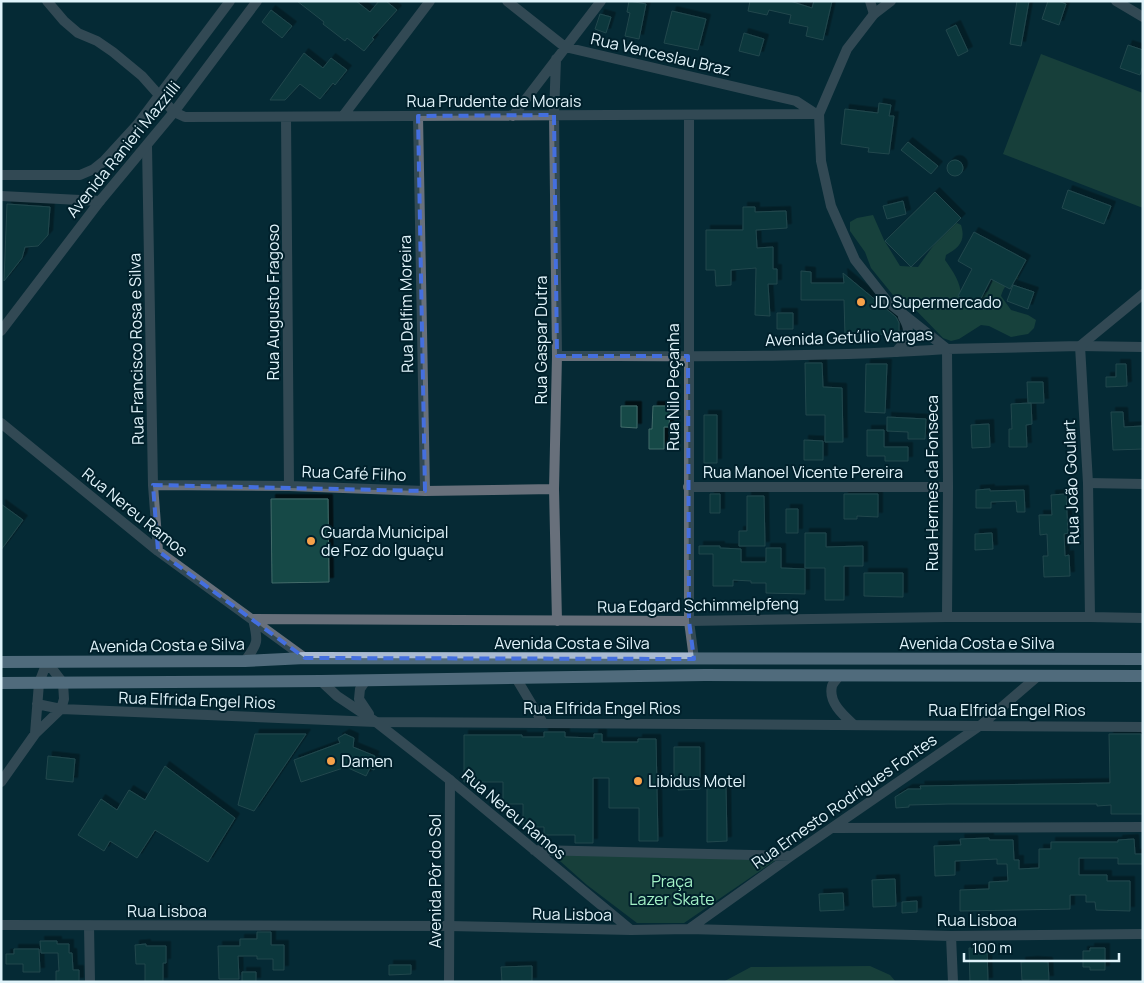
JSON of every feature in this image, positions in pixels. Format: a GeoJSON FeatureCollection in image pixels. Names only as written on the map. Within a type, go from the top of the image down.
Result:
{"type":"FeatureCollection","features":[{"type":"Feature","properties":{"kind":"main road","name":"Avenida Costa e Silva"},"geometry":{"type":"LineString","coordinates":[[1,662],[245,661],[305,658],[1143,659]]}},
{"type":"Feature","properties":{"kind":"main road","name":"Avenida Costa e Silva"},"geometry":{"type":"LineString","coordinates":[[1,683],[321,681],[705,675],[1143,676]]}},
{"type":"Feature","properties":{"kind":"street"},"geometry":{"type":"LineString","coordinates":[[47,1],[64,21],[78,33],[97,41],[142,76],[174,112]]}},
{"type":"Feature","properties":{"kind":"street","name":"Avenida Ranieri Mazzilli"},"geometry":{"type":"LineString","coordinates":[[1,175],[80,175],[94,169],[104,161],[137,125],[230,1]]}},
{"type":"Feature","properties":{"kind":"street","name":"Avenida Ranieri Mazzilli"},"geometry":{"type":"LineString","coordinates":[[1,331],[100,201],[148,146],[257,1]]}},
{"type":"Feature","properties":{"kind":"street"},"geometry":{"type":"LineString","coordinates":[[343,116],[430,1]]}},
{"type":"Feature","properties":{"kind":"street","name":"Rua Venceslau Braz"},"geometry":{"type":"LineString","coordinates":[[507,1],[564,47],[796,101],[817,114]]}},
{"type":"Feature","properties":{"kind":"street"},"geometry":{"type":"LineString","coordinates":[[513,116],[601,1]]}},
{"type":"Feature","properties":{"kind":"street"},"geometry":{"type":"LineString","coordinates":[[870,1],[874,14]]}},
{"type":"Feature","properties":{"kind":"street"},"geometry":{"type":"LineString","coordinates":[[891,1],[874,14],[847,49],[817,114],[821,161],[832,206],[855,260],[888,302],[947,349]]}},
{"type":"Feature","properties":{"kind":"street"},"geometry":{"type":"LineString","coordinates":[[1116,1],[1143,17]]}},
{"type":"Feature","properties":{"kind":"street","name":"Rua Gaspar Dutra"},"geometry":{"type":"LineString","coordinates":[[556,59],[554,115],[557,356],[554,489],[557,622]]}},
{"type":"Feature","properties":{"kind":"street","name":"Rua Prudente de Morais"},"geometry":{"type":"LineString","coordinates":[[174,112],[185,117],[817,114]]}},
{"type":"Feature","properties":{"kind":"street","name":"Rua Nilo Peçanha"},"geometry":{"type":"LineString","coordinates":[[689,115],[689,621],[694,659]]}},
{"type":"Feature","properties":{"kind":"street","name":"Rua Delfim Moreira"},"geometry":{"type":"LineString","coordinates":[[418,116],[425,491]]}},
{"type":"Feature","properties":{"kind":"street","name":"Rua Augusto Fragoso"},"geometry":{"type":"LineString","coordinates":[[286,117],[289,486]]}},
{"type":"Feature","properties":{"kind":"street","name":"Rua Francisco Rosa e Silva"},"geometry":{"type":"LineString","coordinates":[[148,146],[153,485],[158,551]]}},
{"type":"Feature","properties":{"kind":"street"},"geometry":{"type":"LineString","coordinates":[[1,196],[100,201]]}},
{"type":"Feature","properties":{"kind":"street"},"geometry":{"type":"LineString","coordinates":[[1080,346],[1143,294]]}},
{"type":"Feature","properties":{"kind":"street"},"geometry":{"type":"LineString","coordinates":[[896,352],[908,337],[909,326],[902,314]]}},
{"type":"Feature","properties":{"kind":"street"},"geometry":{"type":"LineString","coordinates":[[1,320],[13,316]]}},
{"type":"Feature","properties":{"kind":"street","name":"Avenida Getúlio Vargas"},"geometry":{"type":"LineString","coordinates":[[557,356],[688,356],[1080,346],[1143,347]]}},
{"type":"Feature","properties":{"kind":"street","name":"Rua João Goulart"},"geometry":{"type":"LineString","coordinates":[[1080,346],[1088,483],[1090,617]]}},
{"type":"Feature","properties":{"kind":"street","name":"Rua Hermes da Fonseca"},"geometry":{"type":"LineString","coordinates":[[947,349],[947,617]]}},
{"type":"Feature","properties":{"kind":"street","name":"Rua Nereu Ramos"},"geometry":{"type":"LineString","coordinates":[[1,423],[158,551],[305,658]]}},
{"type":"Feature","properties":{"kind":"street"},"geometry":{"type":"LineString","coordinates":[[1088,483],[1143,484]]}},
{"type":"Feature","properties":{"kind":"street","name":"Rua Café Filho"},"geometry":{"type":"LineString","coordinates":[[153,485],[289,486],[425,491],[554,489]]}},
{"type":"Feature","properties":{"kind":"street","name":"Rua Manoel Vicente Pereira"},"geometry":{"type":"LineString","coordinates":[[688,487],[948,487]]}},
{"type":"Feature","properties":{"kind":"street","name":"Rua Edgard Schimmelpfeng"},"geometry":{"type":"LineString","coordinates":[[253,619],[557,622],[947,617],[1143,618]]}},
{"type":"Feature","properties":{"kind":"street"},"geometry":{"type":"LineString","coordinates":[[245,661],[256,647],[257,638],[253,619]]}},
{"type":"Feature","properties":{"kind":"street"},"geometry":{"type":"LineString","coordinates":[[1,782],[35,734],[61,709],[64,699],[63,683],[47,662]]}},
{"type":"Feature","properties":{"kind":"street"},"geometry":{"type":"LineString","coordinates":[[35,734],[39,683],[47,662]]}},
{"type":"Feature","properties":{"kind":"street"},"geometry":{"type":"LineString","coordinates":[[839,676],[832,686],[833,698],[841,714],[853,724]]}},
{"type":"Feature","properties":{"kind":"street","name":"Rua Ernesto Rodrigues Fontes"},"geometry":{"type":"LineString","coordinates":[[689,929],[981,725],[1038,676]]}},
{"type":"Feature","properties":{"kind":"street"},"geometry":{"type":"LineString","coordinates":[[516,678],[544,723]]}},
{"type":"Feature","properties":{"kind":"street"},"geometry":{"type":"LineString","coordinates":[[366,680],[360,689],[359,699],[376,722]]}},
{"type":"Feature","properties":{"kind":"street"},"geometry":{"type":"LineString","coordinates":[[321,681],[337,696],[376,722]]}},
{"type":"Feature","properties":{"kind":"street","name":"Rua Elfrida Engel Rios"},"geometry":{"type":"LineString","coordinates":[[37,704],[61,709],[376,722],[1143,726]]}},
{"type":"Feature","properties":{"kind":"street","name":"Rua Nereu Ramos"},"geometry":{"type":"LineString","coordinates":[[376,722],[450,780],[631,930]]}},
{"type":"Feature","properties":{"kind":"street","name":"Avenida Pôr do Sol"},"geometry":{"type":"LineString","coordinates":[[450,780],[450,982]]}},
{"type":"Feature","properties":{"kind":"street"},"geometry":{"type":"LineString","coordinates":[[832,828],[1143,827]]}},
{"type":"Feature","properties":{"kind":"street"},"geometry":{"type":"LineString","coordinates":[[534,850],[791,856]]}},
{"type":"Feature","properties":{"kind":"street","name":"Rua Lisboa"},"geometry":{"type":"LineString","coordinates":[[1,926],[450,926],[631,930],[689,929],[951,936],[1143,934]]}},
{"type":"Feature","properties":{"kind":"street"},"geometry":{"type":"LineString","coordinates":[[89,926],[90,982]]}},
{"type":"Feature","properties":{"kind":"street"},"geometry":{"type":"LineString","coordinates":[[951,936],[953,982]]}},
{"type":"Feature","properties":{"kind":"highlighted area"},"geometry":{"type":"Polygon","coordinates":[[[554,115],[557,356],[688,356],[689,621],[694,659],[305,658],[158,551],[153,485],[425,491],[418,116],[554,115]]]}},
{"type":"Feature","properties":{"kind":"green space"},"geometry":{"type":"Polygon","coordinates":[[[1041,54],[1143,93],[1143,208],[1003,154],[1041,54]]]}},
{"type":"Feature","properties":{"kind":"green space"},"geometry":{"type":"Polygon","coordinates":[[[873,215],[884,240],[900,266],[918,267],[948,225],[957,223],[961,225],[962,240],[955,250],[946,255],[945,260],[959,284],[961,300],[968,306],[988,291],[998,268],[1019,270],[1018,279],[1007,285],[1001,296],[1011,310],[1028,315],[1036,320],[1034,328],[1028,334],[1011,337],[989,326],[981,325],[959,339],[951,341],[943,338],[908,302],[893,295],[871,268],[865,252],[850,231],[850,222],[857,218],[873,215]]]}},
{"type":"Feature","properties":{"kind":"green space","name":"Praça Lazer Skate"},"geometry":{"type":"Polygon","coordinates":[[[552,854],[776,860],[684,923],[637,923],[587,885],[552,854]]]}},
{"type":"Feature","properties":{"kind":"green space"},"geometry":{"type":"Polygon","coordinates":[[[870,966],[890,975],[896,982],[723,982],[751,967],[870,966]]]}},
{"type":"Feature","properties":{"kind":"building"},"geometry":{"type":"Polygon","coordinates":[[[297,1],[356,1],[370,12],[379,1],[386,1],[397,10],[372,38],[374,39],[364,51],[347,38],[345,41],[297,1]]]}},
{"type":"Feature","properties":{"kind":"building"},"geometry":{"type":"Polygon","coordinates":[[[629,1],[646,4],[639,39],[625,36],[630,13],[627,12],[629,1]]]}},
{"type":"Feature","properties":{"kind":"building"},"geometry":{"type":"Polygon","coordinates":[[[750,1],[790,1],[812,8],[814,1],[832,1],[823,40],[806,36],[808,27],[789,23],[791,15],[769,10],[767,15],[748,11],[750,1]]]}},
{"type":"Feature","properties":{"kind":"building"},"geometry":{"type":"Polygon","coordinates":[[[1017,1],[1029,1],[1021,46],[1010,44],[1017,1]]]}},
{"type":"Feature","properties":{"kind":"building"},"geometry":{"type":"Polygon","coordinates":[[[1048,1],[1058,1],[1066,4],[1059,25],[1042,19],[1048,1]]]}},
{"type":"Feature","properties":{"kind":"building"},"geometry":{"type":"Polygon","coordinates":[[[271,10],[292,26],[282,38],[262,22],[271,10]]]}},
{"type":"Feature","properties":{"kind":"building"},"geometry":{"type":"Polygon","coordinates":[[[672,11],[706,19],[698,50],[664,43],[672,11]]]}},
{"type":"Feature","properties":{"kind":"building"},"geometry":{"type":"Polygon","coordinates":[[[600,14],[611,17],[606,33],[595,29],[600,14]]]}},
{"type":"Feature","properties":{"kind":"building"},"geometry":{"type":"Polygon","coordinates":[[[956,25],[968,51],[958,56],[946,30],[956,25]]]}},
{"type":"Feature","properties":{"kind":"building"},"geometry":{"type":"Polygon","coordinates":[[[744,33],[764,39],[759,56],[739,51],[744,33]]]}},
{"type":"Feature","properties":{"kind":"building"},"geometry":{"type":"Polygon","coordinates":[[[1128,45],[1143,50],[1143,65],[1140,75],[1120,68],[1128,45]]]}},
{"type":"Feature","properties":{"kind":"building"},"geometry":{"type":"Polygon","coordinates":[[[304,53],[323,68],[331,58],[347,70],[320,99],[300,84],[285,100],[270,100],[304,53]]]}},
{"type":"Feature","properties":{"kind":"building"},"geometry":{"type":"Polygon","coordinates":[[[879,103],[891,105],[889,116],[894,116],[889,154],[868,152],[869,148],[841,144],[845,109],[878,113],[879,103]]]}},
{"type":"Feature","properties":{"kind":"building"},"geometry":{"type":"Polygon","coordinates":[[[908,142],[938,166],[931,174],[901,150],[908,142]]]}},
{"type":"Feature","properties":{"kind":"building"},"geometry":{"type":"Polygon","coordinates":[[[952,160],[958,160],[963,165],[961,174],[952,176],[947,171],[947,165],[952,160]]]}},
{"type":"Feature","properties":{"kind":"building"},"geometry":{"type":"Polygon","coordinates":[[[1068,190],[1111,206],[1104,224],[1062,208],[1068,190]]]}},
{"type":"Feature","properties":{"kind":"building"},"geometry":{"type":"Polygon","coordinates":[[[935,192],[961,218],[911,267],[885,241],[935,192]]]}},
{"type":"Feature","properties":{"kind":"building"},"geometry":{"type":"Polygon","coordinates":[[[903,201],[906,214],[887,219],[883,206],[903,201]]]}},
{"type":"Feature","properties":{"kind":"building"},"geometry":{"type":"Polygon","coordinates":[[[7,204],[50,207],[48,235],[38,246],[25,247],[22,258],[4,281],[7,204]]]}},
{"type":"Feature","properties":{"kind":"building"},"geometry":{"type":"Polygon","coordinates":[[[743,207],[755,207],[755,212],[786,211],[787,228],[756,230],[757,248],[773,247],[773,269],[777,269],[777,284],[768,284],[770,316],[755,315],[756,268],[731,270],[731,285],[716,286],[715,270],[706,270],[706,230],[743,230],[743,207]]]}},
{"type":"Feature","properties":{"kind":"building"},"geometry":{"type":"Polygon","coordinates":[[[974,232],[1026,260],[1010,289],[991,279],[977,306],[958,296],[972,269],[958,261],[974,232]]]}},
{"type":"Feature","properties":{"kind":"building"},"geometry":{"type":"Polygon","coordinates":[[[801,271],[811,272],[811,283],[844,283],[843,273],[896,317],[899,323],[899,334],[845,335],[844,300],[801,300],[801,271]]]}},
{"type":"Feature","properties":{"kind":"building"},"geometry":{"type":"Polygon","coordinates":[[[1013,285],[1034,292],[1028,309],[1007,301],[1013,285]]]}},
{"type":"Feature","properties":{"kind":"building"},"geometry":{"type":"Polygon","coordinates":[[[777,313],[793,313],[793,329],[777,329],[777,313]]]}},
{"type":"Feature","properties":{"kind":"building"},"geometry":{"type":"Polygon","coordinates":[[[805,363],[822,363],[823,387],[842,388],[843,442],[825,442],[825,415],[806,415],[805,363]]]}},
{"type":"Feature","properties":{"kind":"building"},"geometry":{"type":"Polygon","coordinates":[[[866,364],[887,364],[885,413],[865,412],[866,364]]]}},
{"type":"Feature","properties":{"kind":"building"},"geometry":{"type":"Polygon","coordinates":[[[1116,364],[1126,364],[1127,386],[1106,387],[1106,377],[1116,377],[1116,364]]]}},
{"type":"Feature","properties":{"kind":"building"},"geometry":{"type":"Polygon","coordinates":[[[1027,382],[1043,382],[1044,403],[1028,403],[1027,382]]]}},
{"type":"Feature","properties":{"kind":"building"},"geometry":{"type":"Polygon","coordinates":[[[1031,403],[1032,424],[1026,425],[1027,447],[1009,447],[1009,429],[1012,429],[1011,404],[1031,403]]]}},
{"type":"Feature","properties":{"kind":"building"},"geometry":{"type":"Polygon","coordinates":[[[621,406],[637,406],[637,428],[621,427],[621,406]]]}},
{"type":"Feature","properties":{"kind":"building"},"geometry":{"type":"Polygon","coordinates":[[[653,406],[670,406],[669,427],[664,427],[664,449],[649,449],[649,429],[652,429],[653,406]]]}},
{"type":"Feature","properties":{"kind":"building"},"geometry":{"type":"Polygon","coordinates":[[[1111,412],[1123,412],[1124,427],[1143,426],[1143,449],[1113,450],[1111,412]]]}},
{"type":"Feature","properties":{"kind":"building"},"geometry":{"type":"Polygon","coordinates":[[[704,415],[717,415],[717,463],[704,463],[704,415]]]}},
{"type":"Feature","properties":{"kind":"building"},"geometry":{"type":"Polygon","coordinates":[[[887,417],[926,419],[925,439],[908,439],[908,432],[887,431],[887,417]]]}},
{"type":"Feature","properties":{"kind":"building"},"geometry":{"type":"Polygon","coordinates":[[[989,424],[990,447],[972,448],[971,425],[989,424]]]}},
{"type":"Feature","properties":{"kind":"building"},"geometry":{"type":"Polygon","coordinates":[[[867,430],[884,430],[884,447],[908,447],[908,461],[885,461],[885,456],[867,456],[867,430]]]}},
{"type":"Feature","properties":{"kind":"building"},"geometry":{"type":"Polygon","coordinates":[[[804,440],[823,441],[823,460],[804,460],[804,440]]]}},
{"type":"Feature","properties":{"kind":"building"},"geometry":{"type":"Polygon","coordinates":[[[990,489],[990,491],[1024,490],[1025,512],[1017,512],[1016,501],[991,502],[991,508],[976,508],[976,490],[990,489]]]}},
{"type":"Feature","properties":{"kind":"building"},"geometry":{"type":"Polygon","coordinates":[[[710,494],[720,494],[720,513],[710,513],[710,494]]]}},
{"type":"Feature","properties":{"kind":"building"},"geometry":{"type":"Polygon","coordinates":[[[844,494],[878,494],[878,517],[857,516],[857,519],[844,519],[844,494]]]}},
{"type":"Feature","properties":{"kind":"building"},"geometry":{"type":"Polygon","coordinates":[[[1066,494],[1068,533],[1064,534],[1065,556],[1069,555],[1070,576],[1044,577],[1043,556],[1048,556],[1047,534],[1040,535],[1039,515],[1052,515],[1051,495],[1066,494]]]}},
{"type":"Feature","properties":{"kind":"building"},"geometry":{"type":"Polygon","coordinates":[[[747,496],[764,496],[765,546],[739,546],[739,531],[747,531],[747,496]]]}},
{"type":"Feature","properties":{"kind":"building"},"geometry":{"type":"Polygon","coordinates":[[[271,499],[328,499],[329,582],[272,583],[271,499]]]}},
{"type":"Feature","properties":{"kind":"building"},"geometry":{"type":"Polygon","coordinates":[[[1,504],[23,520],[1,550],[1,504]]]}},
{"type":"Feature","properties":{"kind":"building"},"geometry":{"type":"Polygon","coordinates":[[[786,509],[798,509],[798,533],[786,533],[786,509]]]}},
{"type":"Feature","properties":{"kind":"building"},"geometry":{"type":"Polygon","coordinates":[[[805,533],[826,533],[826,547],[863,546],[863,566],[844,566],[844,600],[825,600],[825,568],[805,568],[805,533]]]}},
{"type":"Feature","properties":{"kind":"building"},"geometry":{"type":"Polygon","coordinates":[[[992,533],[993,549],[975,550],[975,534],[992,533]]]}},
{"type":"Feature","properties":{"kind":"building"},"geometry":{"type":"Polygon","coordinates":[[[699,546],[741,549],[741,562],[766,562],[766,548],[781,548],[781,568],[805,569],[805,594],[766,593],[766,583],[751,583],[751,581],[733,580],[733,586],[713,586],[713,554],[699,554],[699,546]]]}},
{"type":"Feature","properties":{"kind":"building"},"geometry":{"type":"Polygon","coordinates":[[[864,573],[903,573],[903,597],[864,596],[864,573]]]}},
{"type":"Feature","properties":{"kind":"building"},"geometry":{"type":"Polygon","coordinates":[[[544,732],[565,732],[565,737],[594,738],[594,734],[602,734],[602,742],[638,742],[638,739],[656,739],[658,841],[639,841],[639,808],[609,808],[609,778],[593,778],[593,843],[575,843],[575,835],[544,835],[544,827],[523,827],[523,804],[503,804],[503,782],[464,782],[464,735],[544,737],[544,732]]]}},
{"type":"Feature","properties":{"kind":"building"},"geometry":{"type":"Polygon","coordinates":[[[255,734],[306,734],[254,811],[238,805],[255,734]]]}},
{"type":"Feature","properties":{"kind":"building"},"geometry":{"type":"Polygon","coordinates":[[[345,734],[354,738],[353,747],[375,756],[373,759],[377,761],[374,770],[370,768],[366,776],[346,767],[301,782],[294,760],[340,743],[338,738],[345,734]]]}},
{"type":"Feature","properties":{"kind":"building"},"geometry":{"type":"Polygon","coordinates":[[[1109,734],[1141,734],[1143,814],[1111,814],[1111,805],[1097,806],[1097,804],[948,804],[909,805],[909,807],[896,808],[895,797],[908,789],[921,789],[920,786],[1110,783],[1109,734]]]}},
{"type":"Feature","properties":{"kind":"building"},"geometry":{"type":"Polygon","coordinates":[[[674,747],[700,747],[700,789],[678,790],[678,777],[674,777],[674,747]]]}},
{"type":"Feature","properties":{"kind":"building"},"geometry":{"type":"Polygon","coordinates":[[[48,756],[75,759],[73,782],[46,779],[48,756]]]}},
{"type":"Feature","properties":{"kind":"building"},"geometry":{"type":"Polygon","coordinates":[[[165,766],[235,818],[208,862],[155,830],[137,858],[110,841],[104,851],[78,835],[101,799],[117,810],[129,790],[145,800],[165,766]]]}},
{"type":"Feature","properties":{"kind":"building"},"geometry":{"type":"Polygon","coordinates":[[[707,787],[726,787],[727,841],[707,842],[707,787]]]}},
{"type":"Feature","properties":{"kind":"building"},"geometry":{"type":"Polygon","coordinates":[[[989,838],[989,840],[1013,840],[1014,860],[1019,860],[1019,869],[1039,868],[1039,849],[1051,849],[1051,842],[1118,842],[1118,840],[1134,839],[1135,854],[1143,854],[1143,864],[1118,864],[1118,858],[1079,858],[1079,875],[1107,875],[1107,881],[1130,881],[1130,911],[1096,910],[1095,902],[1086,902],[1086,895],[1070,895],[1070,909],[960,911],[960,890],[989,889],[989,882],[1008,881],[1007,864],[997,864],[997,859],[955,861],[955,875],[935,876],[934,846],[961,845],[960,839],[989,838]]]}},
{"type":"Feature","properties":{"kind":"building"},"geometry":{"type":"Polygon","coordinates":[[[895,879],[896,906],[873,907],[872,880],[895,879]]]}},
{"type":"Feature","properties":{"kind":"building"},"geometry":{"type":"Polygon","coordinates":[[[843,893],[844,910],[820,911],[819,894],[843,893]]]}},
{"type":"Feature","properties":{"kind":"building"},"geometry":{"type":"Polygon","coordinates":[[[917,901],[917,912],[902,913],[902,902],[917,901]]]}},
{"type":"Feature","properties":{"kind":"building"},"geometry":{"type":"Polygon","coordinates":[[[257,932],[271,932],[271,945],[284,945],[284,970],[273,970],[273,959],[257,959],[257,956],[238,956],[239,979],[219,979],[218,946],[240,946],[240,939],[257,939],[257,932]]]}},
{"type":"Feature","properties":{"kind":"building"},"geometry":{"type":"Polygon","coordinates":[[[40,941],[57,941],[57,944],[69,944],[69,953],[72,953],[73,970],[79,970],[79,982],[56,982],[56,971],[59,971],[58,953],[41,953],[40,941]]]}},
{"type":"Feature","properties":{"kind":"building"},"geometry":{"type":"Polygon","coordinates":[[[146,944],[146,946],[166,946],[166,963],[163,963],[163,982],[145,982],[145,964],[136,964],[135,945],[146,944]]]}},
{"type":"Feature","properties":{"kind":"building"},"geometry":{"type":"Polygon","coordinates":[[[969,948],[987,948],[988,982],[970,982],[969,948]]]}},
{"type":"Feature","properties":{"kind":"building"},"geometry":{"type":"Polygon","coordinates":[[[1090,948],[1105,948],[1105,970],[1090,970],[1090,967],[1083,967],[1083,951],[1090,951],[1090,948]]]}},
{"type":"Feature","properties":{"kind":"building"},"geometry":{"type":"Polygon","coordinates":[[[14,949],[39,949],[40,972],[23,972],[23,964],[6,964],[6,954],[14,954],[14,949]]]}},
{"type":"Feature","properties":{"kind":"building"},"geometry":{"type":"Polygon","coordinates":[[[1021,962],[1048,962],[1049,980],[1022,980],[1021,962]]]}},
{"type":"Feature","properties":{"kind":"building"},"geometry":{"type":"Polygon","coordinates":[[[389,965],[411,965],[411,974],[389,975],[389,965]]]}},
{"type":"Feature","properties":{"kind":"building"},"geometry":{"type":"Polygon","coordinates":[[[532,966],[532,982],[502,982],[501,967],[532,966]]]}},
{"type":"Feature","properties":{"kind":"building"},"geometry":{"type":"Polygon","coordinates":[[[242,972],[256,972],[256,982],[242,982],[242,972]]]}},
{"type":"Feature","properties":{"kind":"place","name":"JD Supermercado"},"geometry":{"type":"Point","coordinates":[861,302]}},
{"type":"Feature","properties":{"kind":"place","name":"Guarda Municipal de Foz do Iguaçu"},"geometry":{"type":"Point","coordinates":[311,541]}},
{"type":"Feature","properties":{"kind":"place","name":"Damen"},"geometry":{"type":"Point","coordinates":[331,761]}},
{"type":"Feature","properties":{"kind":"place","name":"Libidus Motel"},"geometry":{"type":"Point","coordinates":[638,781]}}]}
